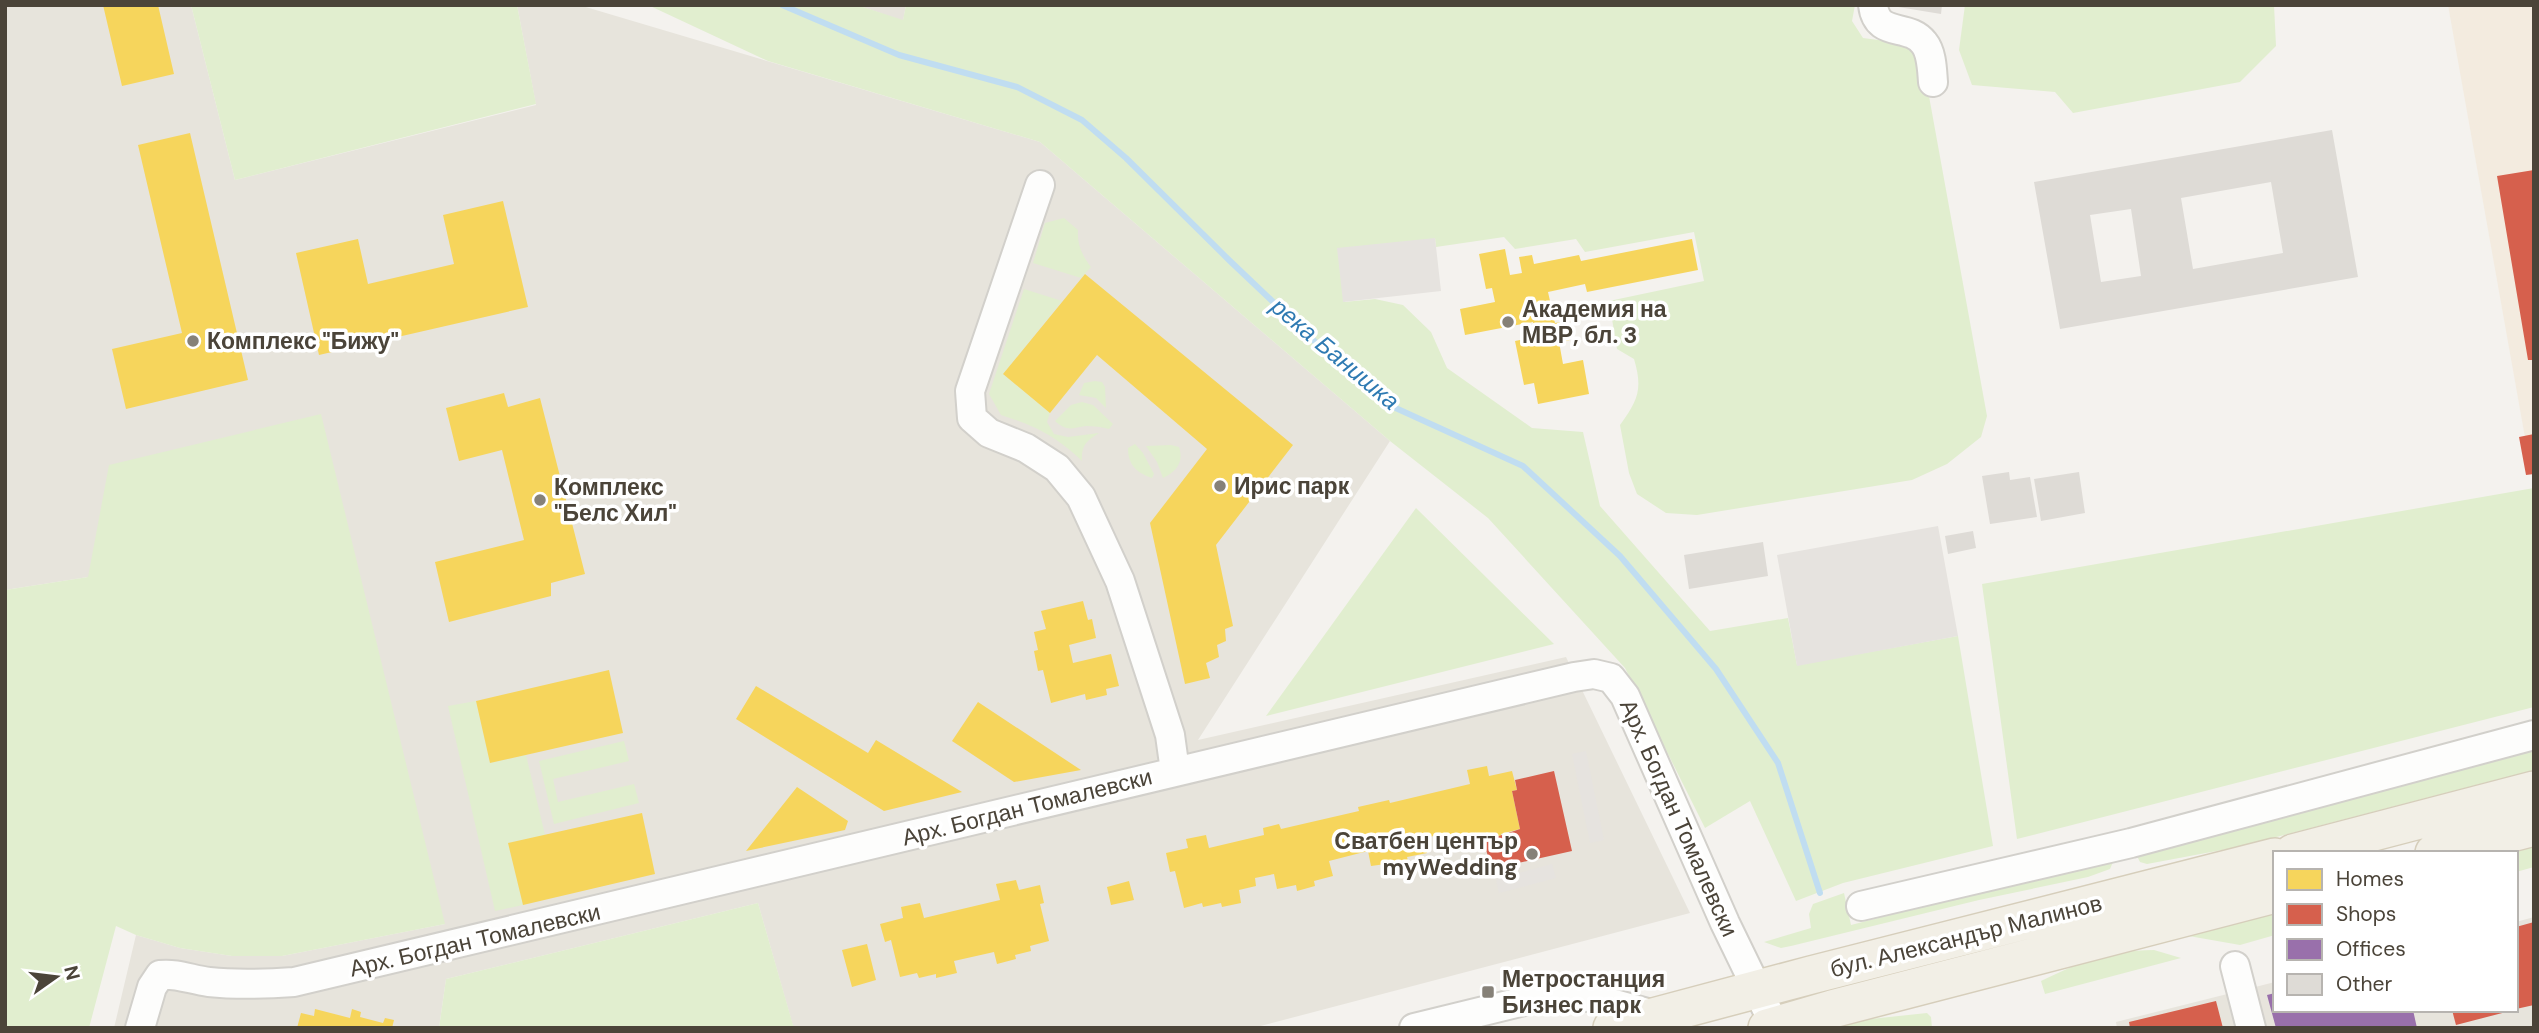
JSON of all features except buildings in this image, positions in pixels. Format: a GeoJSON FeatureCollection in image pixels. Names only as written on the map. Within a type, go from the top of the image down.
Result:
{"type":"FeatureCollection","features":[{"type":"Feature","properties":{"kind":"main road"},"geometry":{"type":"LineString","coordinates":[[2301,851],[2534,790]]}},
{"type":"Feature","properties":{"kind":"main road"},"geometry":{"type":"LineString","coordinates":[[2442,851],[2534,827]]}},
{"type":"Feature","properties":{"kind":"main road","name":"бул. Александър Малинов"},"geometry":{"type":"LineString","coordinates":[[1612,1028],[2273,859]]}},
{"type":"Feature","properties":{"kind":"main road","name":"бул. Александър Малинов"},"geometry":{"type":"LineString","coordinates":[[1773,1027],[2273,895]]}},
{"type":"Feature","properties":{"kind":"street"},"geometry":{"type":"LineString","coordinates":[[1873,5],[1874,16],[1883,26],[1915,36],[1925,43],[1933,82]]}},
{"type":"Feature","properties":{"kind":"street"},"geometry":{"type":"LineString","coordinates":[[1040,185],[970,391],[972,418],[989,433],[1026,448],[1057,468],[1081,497],[1120,581],[1170,735],[1175,771]]}},
{"type":"Feature","properties":{"kind":"street","name":"Арх. Богдан Томалевски"},"geometry":{"type":"LineString","coordinates":[[140,1028],[152,987],[160,975],[171,973],[200,981],[245,986],[294,982],[688,890],[1175,771],[1594,674],[1611,678],[1625,696],[1725,923],[1758,990]]}},
{"type":"Feature","properties":{"kind":"street"},"geometry":{"type":"LineString","coordinates":[[1861,906],[2131,843],[2534,736]]}},
{"type":"Feature","properties":{"kind":"street"},"geometry":{"type":"LineString","coordinates":[[2235,966],[2251,1028]]}},
{"type":"Feature","properties":{"kind":"street"},"geometry":{"type":"LineString","coordinates":[[1758,990],[1773,1027]]}},
{"type":"Feature","properties":{"kind":"street","name":"бул. Александър Малинов"},"geometry":{"type":"LineString","coordinates":[[1414,1028],[1545,996],[1578,994],[1658,1016]]}},
{"type":"Feature","properties":{"kind":"shaded area"},"geometry":{"type":"Polygon","coordinates":[[[5,5],[191,5],[235,180],[536,105],[517,5],[579,5],[1040,142],[1390,441],[1198,740],[1566,657],[1690,913],[1253,1028],[797,1028],[793,1026],[758,903],[446,979],[439,1028],[114,1028],[136,935],[180,948],[232,956],[282,956],[445,924],[88,577],[5,590],[5,5]]]}},
{"type":"Feature","properties":{"kind":"shaded area"},"geometry":{"type":"Polygon","coordinates":[[[857,5],[906,5],[903,21],[857,5]]]}},
{"type":"Feature","properties":{"kind":"shaded area"},"geometry":{"type":"Polygon","coordinates":[[[2448,5],[2534,5],[2534,488],[2448,5]]]}},
{"type":"Feature","properties":{"kind":"shaded area"},"geometry":{"type":"Polygon","coordinates":[[[1435,238],[1441,291],[1343,302],[1337,248],[1435,238]]]}},
{"type":"Feature","properties":{"kind":"shaded area"},"geometry":{"type":"Polygon","coordinates":[[[1938,526],[1958,636],[1797,666],[1777,555],[1938,526]]]}},
{"type":"Feature","properties":{"kind":"shaded area"},"geometry":{"type":"Polygon","coordinates":[[[1586,751],[1604,840],[1590,843],[1572,754],[1586,751]]]}},
{"type":"Feature","properties":{"kind":"shaded area"},"geometry":{"type":"Polygon","coordinates":[[[1552,864],[1556,878],[1499,893],[1496,879],[1552,864]]]}},
{"type":"Feature","properties":{"kind":"shaded area"},"geometry":{"type":"Polygon","coordinates":[[[2534,917],[2534,1028],[2117,1028],[2116,1022],[2273,983],[2273,1012],[2518,1012],[2518,921],[2534,917]]]}},
{"type":"Feature","properties":{"kind":"green space"},"geometry":{"type":"Polygon","coordinates":[[[191,5],[517,5],[536,104],[235,180],[191,5]]]}},
{"type":"Feature","properties":{"kind":"green space"},"geometry":{"type":"Polygon","coordinates":[[[648,5],[857,5],[903,20],[906,5],[1855,5],[1852,21],[1863,38],[1909,44],[1923,63],[1987,416],[1981,437],[1947,464],[1912,480],[1697,515],[1666,513],[1637,494],[1629,473],[1620,425],[1635,401],[1638,378],[1634,359],[1617,349],[1609,301],[1704,281],[1694,232],[1585,252],[1576,239],[1515,249],[1504,237],[1436,247],[1435,238],[1344,302],[1375,299],[1403,305],[1431,332],[1447,368],[1532,428],[1583,432],[1600,506],[1710,631],[1788,618],[1797,665],[1958,636],[1993,846],[1843,883],[1796,901],[1750,801],[1705,828],[1625,668],[1488,518],[1390,441],[1040,142],[768,61],[648,5]]]}},
{"type":"Feature","properties":{"kind":"green space"},"geometry":{"type":"Polygon","coordinates":[[[1965,5],[2274,5],[2276,46],[2240,82],[2073,113],[2055,92],[1972,85],[1959,50],[1965,5]]]}},
{"type":"Feature","properties":{"kind":"green space"},"geometry":{"type":"Polygon","coordinates":[[[1064,218],[1078,230],[1081,250],[1091,267],[1081,278],[1033,263],[1045,223],[1064,218]]]}},
{"type":"Feature","properties":{"kind":"green space"},"geometry":{"type":"Polygon","coordinates":[[[1024,289],[1062,301],[1003,374],[1050,413],[1047,422],[1054,434],[1068,437],[1099,433],[1085,444],[1082,461],[1044,433],[1001,415],[989,394],[1024,289]]]}},
{"type":"Feature","properties":{"kind":"green space"},"geometry":{"type":"Polygon","coordinates":[[[1102,382],[1105,387],[1106,408],[1096,398],[1079,395],[1084,383],[1102,382]]]}},
{"type":"Feature","properties":{"kind":"green space"},"geometry":{"type":"Polygon","coordinates":[[[1082,402],[1093,405],[1113,424],[1109,429],[1089,426],[1066,428],[1055,421],[1071,405],[1082,402]]]}},
{"type":"Feature","properties":{"kind":"green space"},"geometry":{"type":"Polygon","coordinates":[[[321,414],[445,924],[282,956],[232,956],[180,948],[116,926],[89,1028],[5,1028],[5,590],[88,577],[109,465],[321,414]]]}},
{"type":"Feature","properties":{"kind":"green space"},"geometry":{"type":"Polygon","coordinates":[[[1135,444],[1154,474],[1152,478],[1142,474],[1132,464],[1128,448],[1135,444]]]}},
{"type":"Feature","properties":{"kind":"green space"},"geometry":{"type":"Polygon","coordinates":[[[1146,446],[1179,447],[1180,462],[1176,469],[1163,478],[1157,462],[1146,446]]]}},
{"type":"Feature","properties":{"kind":"green space"},"geometry":{"type":"Polygon","coordinates":[[[2534,488],[2534,707],[2017,839],[1982,584],[2534,488]]]}},
{"type":"Feature","properties":{"kind":"green space"},"geometry":{"type":"Polygon","coordinates":[[[1416,508],[1554,644],[1266,716],[1416,508]]]}},
{"type":"Feature","properties":{"kind":"green space"},"geometry":{"type":"Polygon","coordinates":[[[476,701],[490,763],[526,755],[545,835],[508,843],[523,905],[495,911],[448,706],[476,701]]]}},
{"type":"Feature","properties":{"kind":"green space"},"geometry":{"type":"Polygon","coordinates":[[[624,741],[629,761],[553,779],[558,802],[634,784],[639,803],[554,824],[539,761],[624,741]]]}},
{"type":"Feature","properties":{"kind":"green space"},"geometry":{"type":"Polygon","coordinates":[[[2534,747],[2534,770],[2238,847],[2147,864],[2140,862],[2137,856],[2140,851],[2534,747]]]}},
{"type":"Feature","properties":{"kind":"green space"},"geometry":{"type":"Polygon","coordinates":[[[2534,843],[2534,867],[2518,871],[2518,851],[2503,851],[2534,843]]]}},
{"type":"Feature","properties":{"kind":"green space"},"geometry":{"type":"Polygon","coordinates":[[[2108,859],[2113,862],[2110,869],[2088,877],[1979,900],[1791,946],[1781,948],[1764,942],[1811,928],[1809,914],[1813,904],[1844,893],[1851,925],[2108,859]]]}},
{"type":"Feature","properties":{"kind":"green space"},"geometry":{"type":"Polygon","coordinates":[[[758,903],[793,1025],[797,1028],[439,1028],[446,979],[758,903]]]}},
{"type":"Feature","properties":{"kind":"green space"},"geometry":{"type":"Polygon","coordinates":[[[2273,912],[2273,936],[2240,945],[2183,935],[2273,912]]]}},
{"type":"Feature","properties":{"kind":"green space"},"geometry":{"type":"Polygon","coordinates":[[[2154,950],[2181,958],[2045,994],[2041,981],[2083,962],[2122,952],[2154,950]]]}},
{"type":"Feature","properties":{"kind":"green space"},"geometry":{"type":"Polygon","coordinates":[[[1927,1013],[1931,1017],[1932,1028],[1839,1028],[1861,1020],[1927,1013]]]}},
{"type":"Feature","properties":{"kind":"waterway","name":"река Банишка"},"geometry":{"type":"LineString","coordinates":[[782,5],[899,55],[1017,87],[1082,120],[1126,158],[1328,354],[1389,405],[1523,466],[1620,556],[1716,669],[1778,763],[1820,893]]}},
{"type":"Feature","properties":{"kind":"place","name":"Академия на МВР, бл. 3"},"geometry":{"type":"Point","coordinates":[1508,322]}},
{"type":"Feature","properties":{"kind":"place","name":"Комплекс \"Бижу\""},"geometry":{"type":"Point","coordinates":[193,341]}},
{"type":"Feature","properties":{"kind":"place","name":"Ирис парк"},"geometry":{"type":"Point","coordinates":[1220,486]}},
{"type":"Feature","properties":{"kind":"place","name":"Комплекс \"Белс Хил\""},"geometry":{"type":"Point","coordinates":[540,500]}},
{"type":"Feature","properties":{"kind":"place","name":"Сватбен център myWedding"},"geometry":{"type":"Point","coordinates":[1532,854]}},
{"type":"Feature","properties":{"kind":"place","name":"Метростанция Бизнес парк"},"geometry":{"type":"Point","coordinates":[1488,992]}}]}
